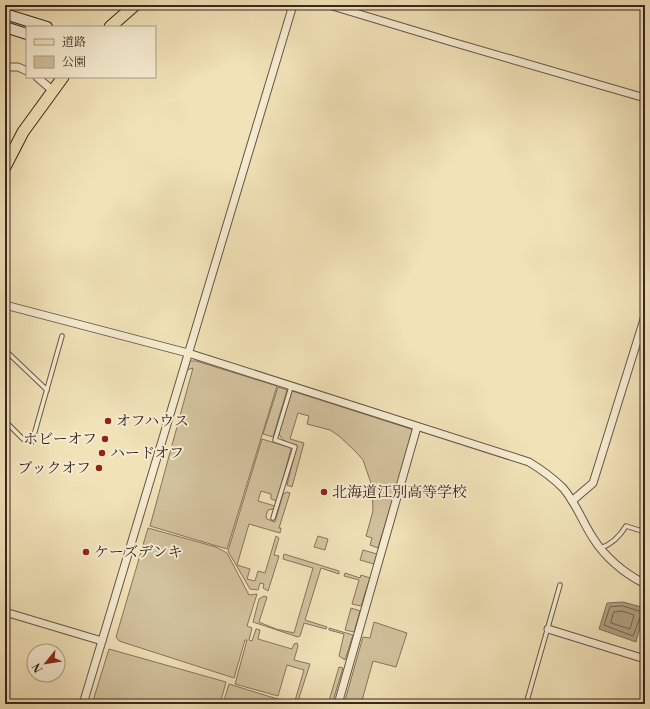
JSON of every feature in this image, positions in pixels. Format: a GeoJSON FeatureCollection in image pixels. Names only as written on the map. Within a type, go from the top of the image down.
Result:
{"type":"FeatureCollection","features":[{"type":"Feature","properties":{"kind":"main road"},"geometry":{"type":"LineString","coordinates":[[111,26],[135,5]]}},
{"type":"Feature","properties":{"kind":"main road"},"geometry":{"type":"LineString","coordinates":[[5,14],[44,26]]}},
{"type":"Feature","properties":{"kind":"main road"},"geometry":{"type":"LineString","coordinates":[[5,27],[26,34]]}},
{"type":"Feature","properties":{"kind":"main road"},"geometry":{"type":"LineString","coordinates":[[5,167],[23,132],[62,78]]}},
{"type":"Feature","properties":{"kind":"street"},"geometry":{"type":"LineString","coordinates":[[83,704],[293,5]]}},
{"type":"Feature","properties":{"kind":"street"},"geometry":{"type":"LineString","coordinates":[[329,5],[645,98]]}},
{"type":"Feature","properties":{"kind":"street"},"geometry":{"type":"LineString","coordinates":[[5,67],[18,67],[26,71]]}},
{"type":"Feature","properties":{"kind":"street"},"geometry":{"type":"LineString","coordinates":[[38,78],[52,90]]}},
{"type":"Feature","properties":{"kind":"street"},"geometry":{"type":"LineString","coordinates":[[5,305],[188,353],[529,462],[547,473],[563,489],[572,501],[600,549],[620,568],[645,584]]}},
{"type":"Feature","properties":{"kind":"street"},"geometry":{"type":"LineString","coordinates":[[572,501],[593,484],[645,316]]}},
{"type":"Feature","properties":{"kind":"street"},"geometry":{"type":"LineString","coordinates":[[338,704],[418,427]]}},
{"type":"Feature","properties":{"kind":"street"},"geometry":{"type":"LineString","coordinates":[[5,612],[102,641]]}},
{"type":"Feature","properties":{"kind":"street"},"geometry":{"type":"LineString","coordinates":[[548,629],[645,659]]}},
{"type":"Feature","properties":{"kind":"lane"},"geometry":{"type":"LineString","coordinates":[[5,421],[23,439],[32,442],[62,336]]}},
{"type":"Feature","properties":{"kind":"lane"},"geometry":{"type":"LineString","coordinates":[[5,350],[47,390]]}},
{"type":"Feature","properties":{"kind":"lane"},"geometry":{"type":"LineString","coordinates":[[273,518],[295,447],[275,440],[291,387]]}},
{"type":"Feature","properties":{"kind":"lane"},"geometry":{"type":"LineString","coordinates":[[600,549],[610,545],[623,532],[626,526],[645,532]]}},
{"type":"Feature","properties":{"kind":"lane"},"geometry":{"type":"LineString","coordinates":[[526,704],[560,585]]}},
{"type":"Feature","properties":{"kind":"green space"},"geometry":{"type":"Polygon","coordinates":[[[191,361],[196,361],[277,386],[227,549],[150,526],[193,368],[187,370],[188,364],[191,361]]]}},
{"type":"Feature","properties":{"kind":"green space"},"geometry":{"type":"Polygon","coordinates":[[[278,387],[287,390],[273,437],[263,434],[278,387]]]}},
{"type":"Feature","properties":{"kind":"green space"},"geometry":{"type":"Polygon","coordinates":[[[292,391],[411,429],[413,433],[378,548],[370,545],[372,538],[366,536],[373,511],[372,486],[363,460],[339,436],[330,430],[307,424],[309,416],[298,413],[290,439],[304,443],[292,487],[287,485],[297,445],[284,440],[279,433],[292,391]]]}},
{"type":"Feature","properties":{"kind":"green space"},"geometry":{"type":"Polygon","coordinates":[[[262,439],[291,449],[277,501],[271,499],[271,494],[261,491],[258,501],[275,506],[273,509],[268,510],[266,516],[267,519],[275,522],[283,494],[287,492],[290,493],[279,528],[281,528],[280,533],[249,524],[237,565],[250,569],[247,579],[255,581],[258,571],[265,573],[276,536],[279,538],[274,555],[279,556],[268,591],[263,588],[264,584],[260,583],[258,590],[250,589],[228,551],[262,439]]]}},
{"type":"Feature","properties":{"kind":"green space"},"geometry":{"type":"Polygon","coordinates":[[[148,528],[216,547],[227,553],[249,595],[257,594],[247,626],[252,628],[249,640],[252,641],[256,629],[260,630],[258,639],[292,649],[294,644],[297,643],[298,646],[294,660],[310,664],[297,704],[294,704],[304,670],[287,665],[278,696],[235,684],[247,640],[245,640],[234,678],[119,641],[116,637],[148,528]]]}},
{"type":"Feature","properties":{"kind":"green space"},"geometry":{"type":"Polygon","coordinates":[[[318,536],[328,539],[325,550],[314,547],[318,536]]]}},
{"type":"Feature","properties":{"kind":"green space"},"geometry":{"type":"Polygon","coordinates":[[[363,550],[377,554],[374,564],[360,560],[363,550]]]}},
{"type":"Feature","properties":{"kind":"green space"},"geometry":{"type":"Polygon","coordinates":[[[284,554],[339,571],[339,574],[321,568],[305,620],[327,627],[326,629],[304,623],[300,636],[298,637],[253,622],[259,599],[264,596],[267,597],[259,622],[276,629],[294,633],[313,568],[283,559],[284,554]]]}},
{"type":"Feature","properties":{"kind":"green space"},"geometry":{"type":"Polygon","coordinates":[[[345,573],[360,578],[361,575],[370,578],[361,606],[352,604],[359,580],[344,576],[345,573]]]}},
{"type":"Feature","properties":{"kind":"green space"},"geometry":{"type":"Polygon","coordinates":[[[351,608],[360,611],[354,632],[345,630],[351,608]]]}},
{"type":"Feature","properties":{"kind":"green space"},"geometry":{"type":"Polygon","coordinates":[[[374,622],[407,633],[396,667],[373,661],[361,704],[344,704],[363,637],[370,638],[374,622]]]}},
{"type":"Feature","properties":{"kind":"green space"},"geometry":{"type":"Polygon","coordinates":[[[329,628],[353,635],[345,660],[339,656],[344,634],[329,630],[329,628]]]}},
{"type":"Feature","properties":{"kind":"green space"},"geometry":{"type":"Polygon","coordinates":[[[109,649],[226,682],[220,704],[92,704],[109,649]]]}},
{"type":"Feature","properties":{"kind":"green space"},"geometry":{"type":"Polygon","coordinates":[[[339,667],[343,668],[332,704],[328,704],[339,667]]]}},
{"type":"Feature","properties":{"kind":"green space"},"geometry":{"type":"Polygon","coordinates":[[[229,684],[287,702],[288,704],[223,704],[229,684]]]}},
{"type":"Feature","properties":{"kind":"water"},"geometry":{"type":"Polygon","coordinates":[[[623,602],[645,608],[636,642],[599,629],[607,603],[623,602]]]}},
{"type":"Feature","properties":{"kind":"place","name":"オフハウス"},"geometry":{"type":"Point","coordinates":[108,421]}},
{"type":"Feature","properties":{"kind":"place","name":"ホビーオフ"},"geometry":{"type":"Point","coordinates":[105,439]}},
{"type":"Feature","properties":{"kind":"place","name":"ハードオフ"},"geometry":{"type":"Point","coordinates":[102,453]}},
{"type":"Feature","properties":{"kind":"place","name":"ブックオフ"},"geometry":{"type":"Point","coordinates":[99,468]}},
{"type":"Feature","properties":{"kind":"place","name":"北海道江別高等学校"},"geometry":{"type":"Point","coordinates":[324,492]}},
{"type":"Feature","properties":{"kind":"place","name":"ケーズデンキ"},"geometry":{"type":"Point","coordinates":[86,552]}}]}
